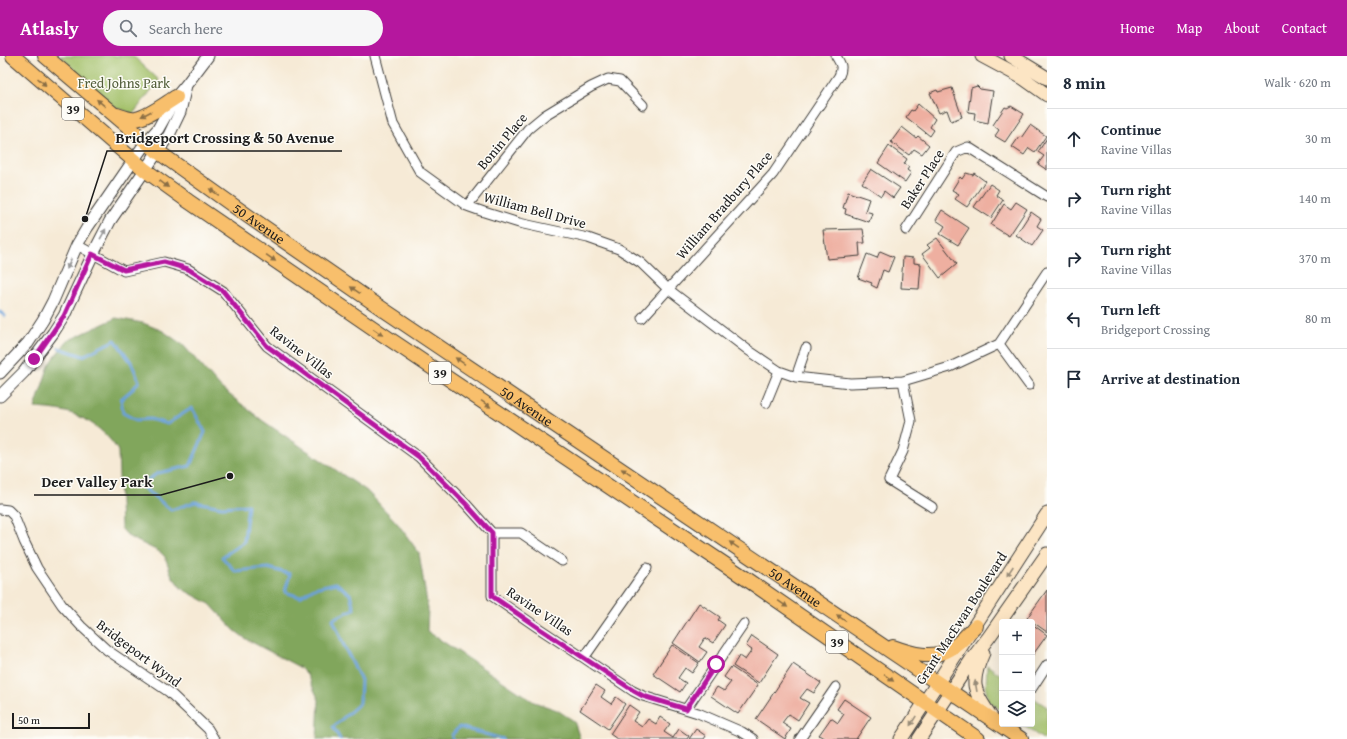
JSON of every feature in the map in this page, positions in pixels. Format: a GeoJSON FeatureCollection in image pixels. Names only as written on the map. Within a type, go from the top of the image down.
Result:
{"type":"FeatureCollection","features":[{"type":"Feature","properties":{"kind":"main road","name":"50 Avenue"},"geometry":{"type":"LineString","coordinates":[[13,56],[71,108],[145,170],[188,201],[284,268],[751,582],[978,739]]}},
{"type":"Feature","properties":{"kind":"main road","name":"50 Avenue"},"geometry":{"type":"LineString","coordinates":[[45,56],[157,151],[228,202],[387,312],[1021,739]]}},
{"type":"Feature","properties":{"kind":"main road"},"geometry":{"type":"LineString","coordinates":[[982,56],[1023,78],[1047,95]]}},
{"type":"Feature","properties":{"kind":"main road"},"geometry":{"type":"LineString","coordinates":[[1011,56],[1047,78]]}},
{"type":"Feature","properties":{"kind":"main road"},"geometry":{"type":"LineString","coordinates":[[114,114],[135,119],[143,117],[176,97]]}},
{"type":"Feature","properties":{"kind":"main road","name":"Grant MacEwan Boulevard"},"geometry":{"type":"LineString","coordinates":[[901,739],[924,702],[976,626],[1047,514]]}},
{"type":"Feature","properties":{"kind":"main road"},"geometry":{"type":"LineString","coordinates":[[919,739],[972,659],[1047,554]]}},
{"type":"Feature","properties":{"kind":"main road"},"geometry":{"type":"LineString","coordinates":[[874,639],[911,653],[928,656],[952,649],[976,626]]}},
{"type":"Feature","properties":{"kind":"main road"},"geometry":{"type":"LineString","coordinates":[[989,637],[977,665],[974,684],[979,698],[993,720]]}},
{"type":"Feature","properties":{"kind":"street"},"geometry":{"type":"LineString","coordinates":[[0,373],[28,343],[54,301],[77,245],[87,228],[146,142],[158,129],[176,97],[208,56]]}},
{"type":"Feature","properties":{"kind":"street","name":"William Bell Drive"},"geometry":{"type":"LineString","coordinates":[[375,56],[393,124],[420,172],[467,206],[499,217],[588,238],[619,249],[641,263],[668,289],[779,372],[796,377],[850,383],[903,382],[950,367],[999,344]]}},
{"type":"Feature","properties":{"kind":"street","name":"William Bradbury Place"},"geometry":{"type":"LineString","coordinates":[[668,289],[773,174],[839,76],[842,69],[841,63],[836,56]]}},
{"type":"Feature","properties":{"kind":"street","name":"Bonin Place"},"geometry":{"type":"LineString","coordinates":[[467,206],[528,129],[545,115],[591,87],[608,79],[620,80],[643,105]]}},
{"type":"Feature","properties":{"kind":"street"},"geometry":{"type":"LineString","coordinates":[[0,396],[24,372],[53,333],[73,297],[92,254],[110,221],[169,135],[180,112],[186,85]]}},
{"type":"Feature","properties":{"kind":"street","name":"Baker Place"},"geometry":{"type":"LineString","coordinates":[[906,230],[956,152],[968,147],[1047,197]]}},
{"type":"Feature","properties":{"kind":"street","name":"Ravine Villas"},"geometry":{"type":"LineString","coordinates":[[77,245],[124,270],[164,262],[182,267],[188,269],[223,291],[267,346],[419,457],[466,504],[492,533],[492,596],[643,696],[686,709],[742,732],[753,739]]}},
{"type":"Feature","properties":{"kind":"street"},"geometry":{"type":"LineString","coordinates":[[1029,385],[999,344],[1047,272]]}},
{"type":"Feature","properties":{"kind":"street"},"geometry":{"type":"LineString","coordinates":[[642,318],[668,289]]}},
{"type":"Feature","properties":{"kind":"street"},"geometry":{"type":"LineString","coordinates":[[796,377],[806,348]]}},
{"type":"Feature","properties":{"kind":"street"},"geometry":{"type":"LineString","coordinates":[[766,403],[779,372]]}},
{"type":"Feature","properties":{"kind":"street"},"geometry":{"type":"LineString","coordinates":[[903,382],[911,421],[903,451],[889,480],[932,507]]}},
{"type":"Feature","properties":{"kind":"street","name":"Bridgeport Wynd"},"geometry":{"type":"LineString","coordinates":[[0,509],[8,510],[14,516],[37,568],[62,605],[81,626],[107,650],[169,692],[208,729],[214,739]]}},
{"type":"Feature","properties":{"kind":"street"},"geometry":{"type":"LineString","coordinates":[[492,533],[521,533],[562,561]]}},
{"type":"Feature","properties":{"kind":"street"},"geometry":{"type":"LineString","coordinates":[[584,658],[647,568]]}},
{"type":"Feature","properties":{"kind":"street"},"geometry":{"type":"LineString","coordinates":[[686,709],[744,624]]}},
{"type":"Feature","properties":{"kind":"street"},"geometry":{"type":"LineString","coordinates":[[1035,683],[1047,665]]}},
{"type":"Feature","properties":{"kind":"street"},"geometry":{"type":"LineString","coordinates":[[800,739],[836,687]]}},
{"type":"Feature","properties":{"kind":"green space","name":"Fred Johns Park"},"geometry":{"type":"Polygon","coordinates":[[[60,56],[133,56],[159,80],[133,114],[110,105],[60,56]]]}},
{"type":"Feature","properties":{"kind":"green space"},"geometry":{"type":"Polygon","coordinates":[[[116,318],[143,323],[163,331],[183,345],[221,388],[263,421],[367,491],[398,524],[419,553],[428,609],[427,631],[534,702],[557,710],[574,721],[580,739],[317,739],[319,700],[306,673],[301,668],[246,639],[234,630],[210,604],[182,589],[172,576],[165,557],[160,552],[129,537],[121,528],[118,451],[109,438],[89,422],[74,414],[58,410],[35,408],[49,365],[67,341],[116,318]]]}},
{"type":"Feature","properties":{"kind":"green space"},"geometry":{"type":"Polygon","coordinates":[[[987,665],[999,674],[999,709],[988,701],[986,689],[987,665]]]}},
{"type":"Feature","properties":{"kind":"green space"},"geometry":{"type":"Polygon","coordinates":[[[1035,699],[1047,707],[1047,739],[1043,739],[1025,727],[1035,727],[1035,699]]]}},
{"type":"Feature","properties":{"kind":"building"},"geometry":{"type":"Polygon","coordinates":[[[977,86],[980,89],[993,91],[988,123],[974,120],[975,113],[968,112],[971,88],[977,86]]]}},
{"type":"Feature","properties":{"kind":"building"},"geometry":{"type":"Polygon","coordinates":[[[952,88],[962,117],[951,121],[947,110],[939,113],[930,93],[937,90],[938,92],[952,88]]]}},
{"type":"Feature","properties":{"kind":"building"},"geometry":{"type":"Polygon","coordinates":[[[918,104],[935,119],[930,127],[934,130],[930,136],[906,117],[918,104]]]}},
{"type":"Feature","properties":{"kind":"building"},"geometry":{"type":"Polygon","coordinates":[[[1011,106],[1024,114],[1005,142],[995,136],[999,130],[993,125],[1005,107],[1007,108],[1011,106]]]}},
{"type":"Feature","properties":{"kind":"building"},"geometry":{"type":"Polygon","coordinates":[[[1030,125],[1046,136],[1035,152],[1029,148],[1024,155],[1012,147],[1019,137],[1021,138],[1030,125]]]}},
{"type":"Feature","properties":{"kind":"building"},"geometry":{"type":"Polygon","coordinates":[[[902,127],[916,138],[918,136],[929,145],[922,154],[914,149],[909,155],[891,142],[902,127]]]}},
{"type":"Feature","properties":{"kind":"building"},"geometry":{"type":"Polygon","coordinates":[[[1047,138],[1047,170],[1038,164],[1044,156],[1038,152],[1047,138]]]}},
{"type":"Feature","properties":{"kind":"building"},"geometry":{"type":"Polygon","coordinates":[[[889,146],[907,159],[904,164],[909,167],[907,170],[911,173],[905,182],[878,163],[889,146]]]}},
{"type":"Feature","properties":{"kind":"building"},"geometry":{"type":"Polygon","coordinates":[[[871,169],[900,188],[893,198],[884,191],[881,196],[862,183],[871,169]]]}},
{"type":"Feature","properties":{"kind":"building"},"geometry":{"type":"Polygon","coordinates":[[[966,173],[973,175],[974,173],[985,181],[967,207],[955,199],[959,194],[952,190],[960,177],[962,179],[966,173]]]}},
{"type":"Feature","properties":{"kind":"building"},"geometry":{"type":"Polygon","coordinates":[[[990,184],[999,190],[996,195],[1003,200],[991,218],[974,207],[990,184]]]}},
{"type":"Feature","properties":{"kind":"building"},"geometry":{"type":"Polygon","coordinates":[[[848,192],[869,199],[865,211],[872,213],[869,222],[845,214],[846,209],[843,208],[848,192]]]}},
{"type":"Feature","properties":{"kind":"building"},"geometry":{"type":"Polygon","coordinates":[[[1016,202],[1027,209],[1009,236],[991,225],[1004,204],[1011,209],[1016,202]]]}},
{"type":"Feature","properties":{"kind":"building"},"geometry":{"type":"Polygon","coordinates":[[[942,210],[969,228],[958,245],[940,234],[945,226],[936,220],[942,210]]]}},
{"type":"Feature","properties":{"kind":"building"},"geometry":{"type":"Polygon","coordinates":[[[1031,212],[1041,219],[1037,226],[1043,230],[1032,246],[1016,235],[1031,212]]]}},
{"type":"Feature","properties":{"kind":"building"},"geometry":{"type":"Polygon","coordinates":[[[863,229],[865,243],[859,243],[860,256],[827,259],[823,230],[863,229]]]}},
{"type":"Feature","properties":{"kind":"building"},"geometry":{"type":"Polygon","coordinates":[[[937,238],[957,264],[940,278],[922,254],[930,248],[927,245],[937,238]]]}},
{"type":"Feature","properties":{"kind":"building"},"geometry":{"type":"Polygon","coordinates":[[[880,251],[894,257],[888,272],[883,270],[877,288],[871,285],[872,283],[858,278],[867,254],[877,258],[880,251]]]}},
{"type":"Feature","properties":{"kind":"building"},"geometry":{"type":"Polygon","coordinates":[[[903,257],[914,258],[914,263],[921,264],[919,289],[901,288],[903,257]]]}},
{"type":"Feature","properties":{"kind":"building"},"geometry":{"type":"Polygon","coordinates":[[[1047,590],[1047,632],[1035,624],[1035,619],[1027,618],[1047,590]]]}},
{"type":"Feature","properties":{"kind":"building"},"geometry":{"type":"Polygon","coordinates":[[[699,603],[720,617],[718,620],[725,625],[713,643],[705,638],[699,647],[707,652],[700,662],[673,643],[699,603]]]}},
{"type":"Feature","properties":{"kind":"building"},"geometry":{"type":"Polygon","coordinates":[[[1035,626],[1047,635],[1035,652],[1035,626]]]}},
{"type":"Feature","properties":{"kind":"building"},"geometry":{"type":"Polygon","coordinates":[[[752,636],[778,654],[759,683],[733,666],[739,656],[745,660],[752,650],[746,646],[752,636]]]}},
{"type":"Feature","properties":{"kind":"building"},"geometry":{"type":"Polygon","coordinates":[[[672,645],[699,663],[692,673],[685,668],[678,678],[686,683],[680,692],[653,674],[672,645]]]}},
{"type":"Feature","properties":{"kind":"building"},"geometry":{"type":"Polygon","coordinates":[[[793,664],[821,683],[814,693],[807,689],[800,698],[809,703],[798,720],[789,714],[782,723],[791,729],[785,739],[756,719],[793,664]]]}},
{"type":"Feature","properties":{"kind":"building"},"geometry":{"type":"Polygon","coordinates":[[[731,667],[758,685],[738,714],[711,696],[717,687],[724,691],[731,682],[724,677],[731,667]]]}},
{"type":"Feature","properties":{"kind":"building"},"geometry":{"type":"Polygon","coordinates":[[[596,685],[605,691],[601,697],[611,704],[616,697],[625,704],[608,729],[580,710],[596,685]]]}},
{"type":"Feature","properties":{"kind":"building"},"geometry":{"type":"Polygon","coordinates":[[[844,699],[871,717],[856,739],[825,739],[819,735],[831,718],[838,723],[844,714],[837,709],[844,699]]]}},
{"type":"Feature","properties":{"kind":"building"},"geometry":{"type":"Polygon","coordinates":[[[629,705],[639,712],[633,721],[642,727],[648,719],[656,724],[660,717],[670,724],[664,732],[673,738],[679,729],[689,736],[687,739],[617,739],[610,734],[629,705]]]}},
{"type":"Feature","properties":{"kind":"building"},"geometry":{"type":"Polygon","coordinates":[[[696,729],[706,736],[704,739],[689,739],[696,729]]]}},
{"type":"Feature","properties":{"kind":"waterway"},"geometry":{"type":"LineString","coordinates":[[0,312],[5,316]]}},
{"type":"Feature","properties":{"kind":"waterway"},"geometry":{"type":"LineString","coordinates":[[59,348],[83,356],[115,340],[131,362],[139,381],[134,388],[121,399],[123,413],[136,420],[150,419],[167,424],[192,408],[205,432],[190,466],[158,473],[140,485],[171,510],[195,502],[222,507],[248,505],[244,542],[222,557],[235,571],[268,568],[290,574],[285,592],[300,597],[314,588],[336,583],[350,594],[354,609],[333,619],[361,680],[360,703],[333,727],[340,739]]}},
{"type":"Feature","properties":{"kind":"waterway"},"geometry":{"type":"LineString","coordinates":[[452,739],[452,735],[459,727],[503,739]]}},
{"type":"Feature","properties":{"kind":"place","name":"Bridgeport Crossing & 50 Avenue"},"geometry":{"type":"Point","coordinates":[85,219]}},
{"type":"Feature","properties":{"kind":"place","name":"Deer Valley Park"},"geometry":{"type":"Point","coordinates":[230,476]}},
{"type":"Feature","properties":{"kind":"route"},"geometry":{"type":"LineString","coordinates":[[34,359],[64,316],[92,254],[124,270],[164,262],[188,269],[223,291],[267,346],[419,457],[466,504],[492,533],[492,596],[634,691],[643,696],[665,703],[686,709],[716,664]]}}]}
